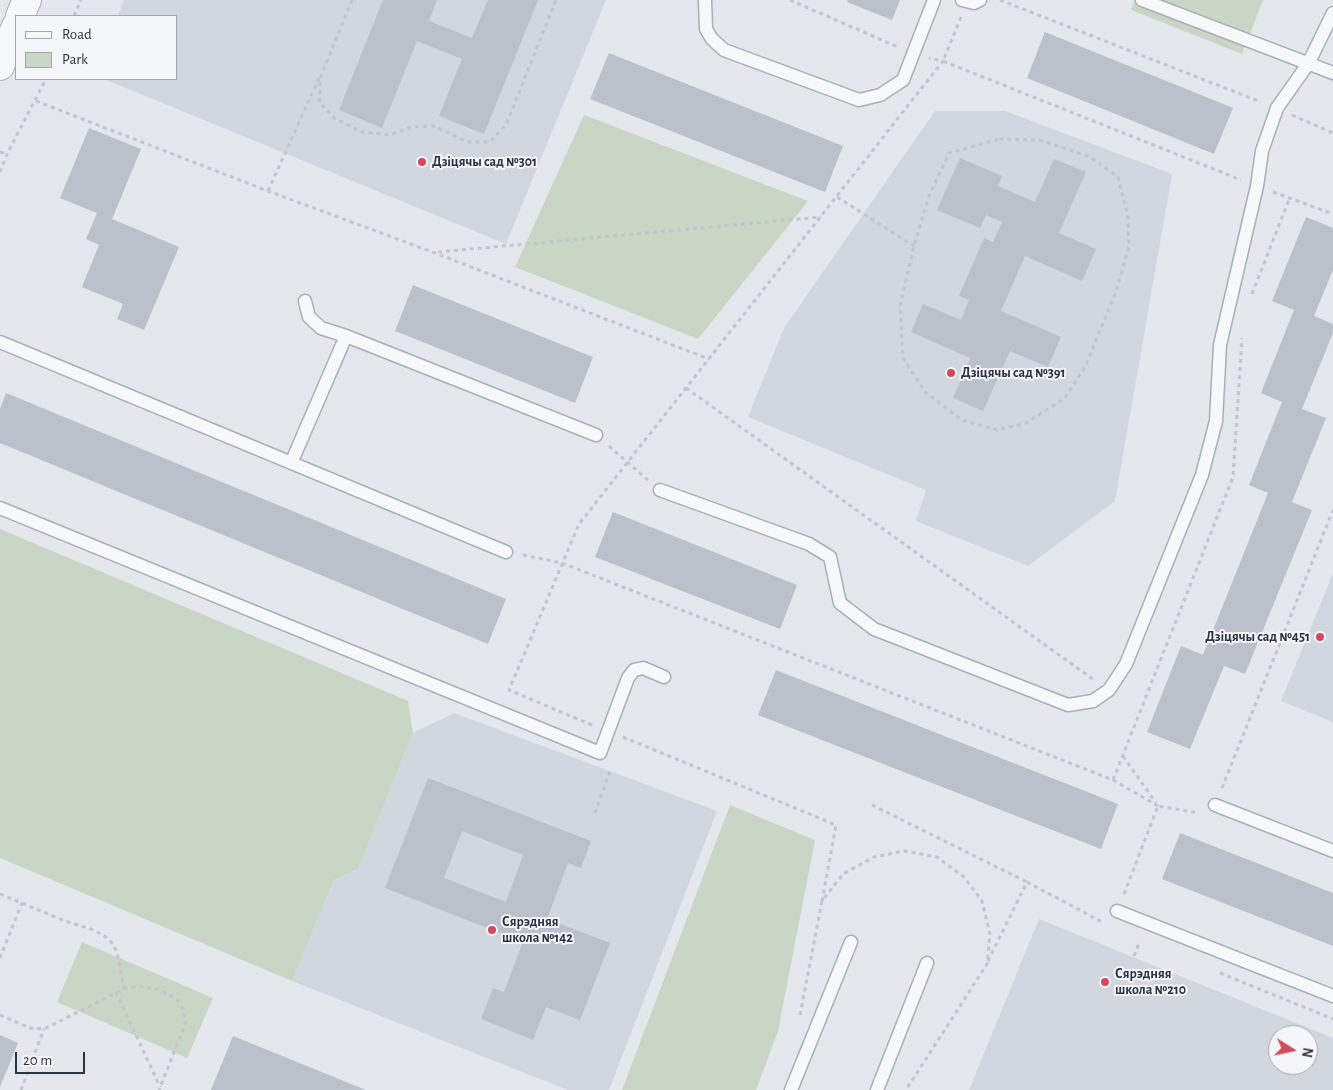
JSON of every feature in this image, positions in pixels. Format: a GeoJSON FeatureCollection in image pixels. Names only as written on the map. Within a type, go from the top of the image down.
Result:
{"type":"FeatureCollection","features":[{"type":"Feature","properties":{"kind":"street"},"geometry":{"type":"LineString","coordinates":[[20,15],[27,0]]}},
{"type":"Feature","properties":{"kind":"street"},"geometry":{"type":"LineString","coordinates":[[0,66],[15,28]]}},
{"type":"Feature","properties":{"kind":"lane"},"geometry":{"type":"LineString","coordinates":[[705,0],[706,29],[712,39],[724,50],[859,100],[880,95],[903,80],[934,0]]}},
{"type":"Feature","properties":{"kind":"lane"},"geometry":{"type":"LineString","coordinates":[[1142,0],[1333,73]]}},
{"type":"Feature","properties":{"kind":"lane"},"geometry":{"type":"LineString","coordinates":[[660,490],[810,544],[830,557],[840,603],[874,629],[1068,704],[1093,701],[1108,690],[1126,664],[1202,475],[1216,421],[1220,345],[1257,186],[1262,151],[1277,108],[1308,64],[1333,13]]}},
{"type":"Feature","properties":{"kind":"lane"},"geometry":{"type":"LineString","coordinates":[[305,301],[309,317],[321,328],[346,336],[596,435]]}},
{"type":"Feature","properties":{"kind":"lane"},"geometry":{"type":"LineString","coordinates":[[292,462],[346,336]]}},
{"type":"Feature","properties":{"kind":"lane"},"geometry":{"type":"LineString","coordinates":[[0,342],[506,552]]}},
{"type":"Feature","properties":{"kind":"lane"},"geometry":{"type":"LineString","coordinates":[[0,508],[600,754],[628,678],[634,670],[643,668],[664,677]]}},
{"type":"Feature","properties":{"kind":"lane"},"geometry":{"type":"LineString","coordinates":[[1215,805],[1333,851]]}},
{"type":"Feature","properties":{"kind":"lane"},"geometry":{"type":"LineString","coordinates":[[1117,911],[1333,996]]}},
{"type":"Feature","properties":{"kind":"lane"},"geometry":{"type":"LineString","coordinates":[[791,1090],[851,942]]}},
{"type":"Feature","properties":{"kind":"lane"},"geometry":{"type":"LineString","coordinates":[[877,1090],[927,963]]}},
{"type":"Feature","properties":{"kind":"path"},"geometry":{"type":"LineString","coordinates":[[74,15],[81,0]]}},
{"type":"Feature","properties":{"kind":"path"},"geometry":{"type":"LineString","coordinates":[[268,191],[352,0]]}},
{"type":"Feature","properties":{"kind":"path"},"geometry":{"type":"LineString","coordinates":[[320,76],[319,102],[334,118],[362,132],[390,134],[411,127],[434,126],[468,142],[490,142],[506,125],[556,0]]}},
{"type":"Feature","properties":{"kind":"path"},"geometry":{"type":"LineString","coordinates":[[790,0],[913,53],[943,61],[1257,186],[1333,214]]}},
{"type":"Feature","properties":{"kind":"path"},"geometry":{"type":"LineString","coordinates":[[800,1016],[836,825],[509,690],[579,524],[943,61],[970,0]]}},
{"type":"Feature","properties":{"kind":"path"},"geometry":{"type":"LineString","coordinates":[[1000,0],[1277,108],[1333,132]]}},
{"type":"Feature","properties":{"kind":"path"},"geometry":{"type":"LineString","coordinates":[[0,172],[7,154],[46,80]]}},
{"type":"Feature","properties":{"kind":"path"},"geometry":{"type":"LineString","coordinates":[[36,101],[709,359]]}},
{"type":"Feature","properties":{"kind":"path"},"geometry":{"type":"LineString","coordinates":[[998,138],[1040,140],[1090,158],[1118,177],[1128,217],[1129,246],[1116,292],[1085,367],[1064,399],[1026,423],[997,430],[962,420],[925,392],[903,358],[900,306],[914,246],[929,196],[949,153],[998,138]]}},
{"type":"Feature","properties":{"kind":"path"},"geometry":{"type":"LineString","coordinates":[[0,152],[7,154]]}},
{"type":"Feature","properties":{"kind":"path"},"geometry":{"type":"LineString","coordinates":[[836,197],[914,246]]}},
{"type":"Feature","properties":{"kind":"path"},"geometry":{"type":"LineString","coordinates":[[436,253],[821,216]]}},
{"type":"Feature","properties":{"kind":"path"},"geometry":{"type":"LineString","coordinates":[[686,388],[1108,690]]}},
{"type":"Feature","properties":{"kind":"path"},"geometry":{"type":"LineString","coordinates":[[596,435],[660,490]]}},
{"type":"Feature","properties":{"kind":"path"},"geometry":{"type":"LineString","coordinates":[[506,552],[562,563],[1113,780],[1158,806],[1207,814],[1215,805],[1333,510]]}},
{"type":"Feature","properties":{"kind":"path"},"geometry":{"type":"LineString","coordinates":[[621,745],[624,738]]}},
{"type":"Feature","properties":{"kind":"path"},"geometry":{"type":"LineString","coordinates":[[1123,756],[1158,806]]}},
{"type":"Feature","properties":{"kind":"path"},"geometry":{"type":"LineString","coordinates":[[595,812],[612,766]]}},
{"type":"Feature","properties":{"kind":"path"},"geometry":{"type":"LineString","coordinates":[[872,805],[1027,882],[1111,928],[1158,806]]}},
{"type":"Feature","properties":{"kind":"path"},"geometry":{"type":"LineString","coordinates":[[822,900],[843,874],[874,856],[904,851],[936,857],[964,877],[982,901],[990,934],[987,964]]}},
{"type":"Feature","properties":{"kind":"path"},"geometry":{"type":"LineString","coordinates":[[906,1090],[987,964],[1027,882]]}},
{"type":"Feature","properties":{"kind":"path"},"geometry":{"type":"LineString","coordinates":[[0,894],[65,921],[94,930],[109,939],[117,952],[124,988]]}},
{"type":"Feature","properties":{"kind":"path"},"geometry":{"type":"LineString","coordinates":[[0,958],[22,903]]}},
{"type":"Feature","properties":{"kind":"path"},"geometry":{"type":"LineString","coordinates":[[1134,956],[1140,941]]}},
{"type":"Feature","properties":{"kind":"path"},"geometry":{"type":"LineString","coordinates":[[0,1016],[30,1028],[44,1029],[124,988],[138,986],[161,990],[178,1001],[183,1009],[186,1022],[160,1089]]}},
{"type":"Feature","properties":{"kind":"path"},"geometry":{"type":"LineString","coordinates":[[116,992],[160,1089]]}},
{"type":"Feature","properties":{"kind":"path"},"geometry":{"type":"LineString","coordinates":[[20,1090],[44,1029]]}},
{"type":"Feature","properties":{"kind":"shaded area","name":"Дзіцячы сад №301"},"geometry":{"type":"Polygon","coordinates":[[[124,0],[606,0],[506,244],[106,80],[178,80],[178,15],[118,15],[124,0]]]}},
{"type":"Feature","properties":{"kind":"shaded area","name":"Дзіцячы сад №391"},"geometry":{"type":"Polygon","coordinates":[[[935,111],[1005,111],[1172,174],[1115,501],[1028,566],[916,521],[926,490],[748,417],[784,328],[935,111]]]}},
{"type":"Feature","properties":{"kind":"shaded area","name":"Дзіцячы сад №451"},"geometry":{"type":"Polygon","coordinates":[[[1333,573],[1333,722],[1281,701],[1333,573]]]}},
{"type":"Feature","properties":{"kind":"shaded area","name":"Сярэдняя школа №142"},"geometry":{"type":"Polygon","coordinates":[[[454,713],[717,811],[609,1090],[568,1090],[292,981],[334,880],[358,869],[413,733],[454,713]]]}},
{"type":"Feature","properties":{"kind":"shaded area","name":"Сярэдняя школа №210"},"geometry":{"type":"Polygon","coordinates":[[[1039,919],[1301,1025],[1268,1025],[1268,1075],[1318,1075],[1318,1032],[1333,1038],[1333,1090],[969,1090],[1039,919]]]}},
{"type":"Feature","properties":{"kind":"green space"},"geometry":{"type":"Polygon","coordinates":[[[1135,0],[1263,0],[1242,54],[1131,10],[1135,0]]]}},
{"type":"Feature","properties":{"kind":"green space"},"geometry":{"type":"Polygon","coordinates":[[[584,115],[808,201],[698,339],[515,267],[584,115]]]}},
{"type":"Feature","properties":{"kind":"green space"},"geometry":{"type":"Polygon","coordinates":[[[0,529],[408,701],[413,733],[358,869],[334,880],[292,981],[0,858],[0,529]]]}},
{"type":"Feature","properties":{"kind":"green space"},"geometry":{"type":"Polygon","coordinates":[[[730,805],[815,840],[778,1031],[756,1090],[622,1090],[730,805]]]}},
{"type":"Feature","properties":{"kind":"green space"},"geometry":{"type":"Polygon","coordinates":[[[82,942],[213,998],[187,1058],[57,1002],[82,942]]]}},
{"type":"Feature","properties":{"kind":"building"},"geometry":{"type":"Polygon","coordinates":[[[383,0],[437,0],[429,21],[472,38],[488,0],[538,0],[484,134],[439,116],[462,59],[417,41],[382,128],[339,110],[383,0]]]}},
{"type":"Feature","properties":{"kind":"building"},"geometry":{"type":"Polygon","coordinates":[[[848,0],[900,0],[892,20],[847,2],[848,0]]]}},
{"type":"Feature","properties":{"kind":"building"},"geometry":{"type":"Polygon","coordinates":[[[1045,32],[1233,108],[1214,154],[1027,78],[1045,32]]]}},
{"type":"Feature","properties":{"kind":"building"},"geometry":{"type":"Polygon","coordinates":[[[609,53],[843,146],[825,192],[590,99],[609,53]]]}},
{"type":"Feature","properties":{"kind":"building"},"geometry":{"type":"Polygon","coordinates":[[[89,128],[141,149],[112,219],[179,247],[144,330],[117,319],[123,304],[82,287],[99,245],[86,239],[97,213],[60,198],[89,128]]]}},
{"type":"Feature","properties":{"kind":"building"},"geometry":{"type":"Polygon","coordinates":[[[960,158],[1002,176],[998,186],[1035,202],[1054,159],[1086,172],[1059,233],[1096,249],[1082,281],[1025,256],[1001,311],[1061,337],[1048,367],[1010,351],[983,411],[953,398],[970,358],[911,332],[923,304],[961,320],[969,300],[959,296],[984,238],[993,242],[1002,222],[986,215],[980,228],[937,210],[960,158]]]}},
{"type":"Feature","properties":{"kind":"building"},"geometry":{"type":"Polygon","coordinates":[[[1306,217],[1333,228],[1333,270],[1314,316],[1333,324],[1333,333],[1302,409],[1326,418],[1292,502],[1312,510],[1245,674],[1224,666],[1190,749],[1147,732],[1181,646],[1203,655],[1268,493],[1249,485],[1282,402],[1261,393],[1294,310],[1272,301],[1306,217]]]}},
{"type":"Feature","properties":{"kind":"building"},"geometry":{"type":"Polygon","coordinates":[[[413,285],[593,357],[575,403],[395,331],[413,285]]]}},
{"type":"Feature","properties":{"kind":"building"},"geometry":{"type":"Polygon","coordinates":[[[6,393],[506,599],[488,644],[0,443],[0,409],[6,393]]]}},
{"type":"Feature","properties":{"kind":"building"},"geometry":{"type":"Polygon","coordinates":[[[613,512],[797,585],[780,629],[595,557],[613,512]]]}},
{"type":"Feature","properties":{"kind":"building"},"geometry":{"type":"Polygon","coordinates":[[[776,670],[1118,804],[1101,849],[758,715],[776,670]]]}},
{"type":"Feature","properties":{"kind":"building"},"geometry":{"type":"Polygon","coordinates":[[[428,778],[591,841],[581,868],[568,863],[547,919],[610,943],[580,1020],[546,1007],[533,1040],[481,1019],[493,988],[504,992],[523,942],[385,888],[428,778]],[[462,831],[444,878],[506,902],[523,855],[462,831]]]}},
{"type":"Feature","properties":{"kind":"building"},"geometry":{"type":"Polygon","coordinates":[[[1180,833],[1333,893],[1333,946],[1162,879],[1180,833]]]}},
{"type":"Feature","properties":{"kind":"building"},"geometry":{"type":"Polygon","coordinates":[[[0,1035],[18,1043],[0,1087],[0,1035]]]}},
{"type":"Feature","properties":{"kind":"building"},"geometry":{"type":"Polygon","coordinates":[[[233,1036],[366,1090],[211,1090],[233,1036]]]}},
{"type":"Feature","properties":{"kind":"place","name":"Дзіцячы сад №301"},"geometry":{"type":"Point","coordinates":[422,162]}},
{"type":"Feature","properties":{"kind":"place","name":"Дзіцячы сад №391"},"geometry":{"type":"Point","coordinates":[951,373]}},
{"type":"Feature","properties":{"kind":"place","name":"Дзіцячы сад №451"},"geometry":{"type":"Point","coordinates":[1320,637]}},
{"type":"Feature","properties":{"kind":"place","name":"Сярэдняя школа №142"},"geometry":{"type":"Point","coordinates":[492,930]}},
{"type":"Feature","properties":{"kind":"place","name":"Сярэдняя школа №210"},"geometry":{"type":"Point","coordinates":[1105,982]}}]}
